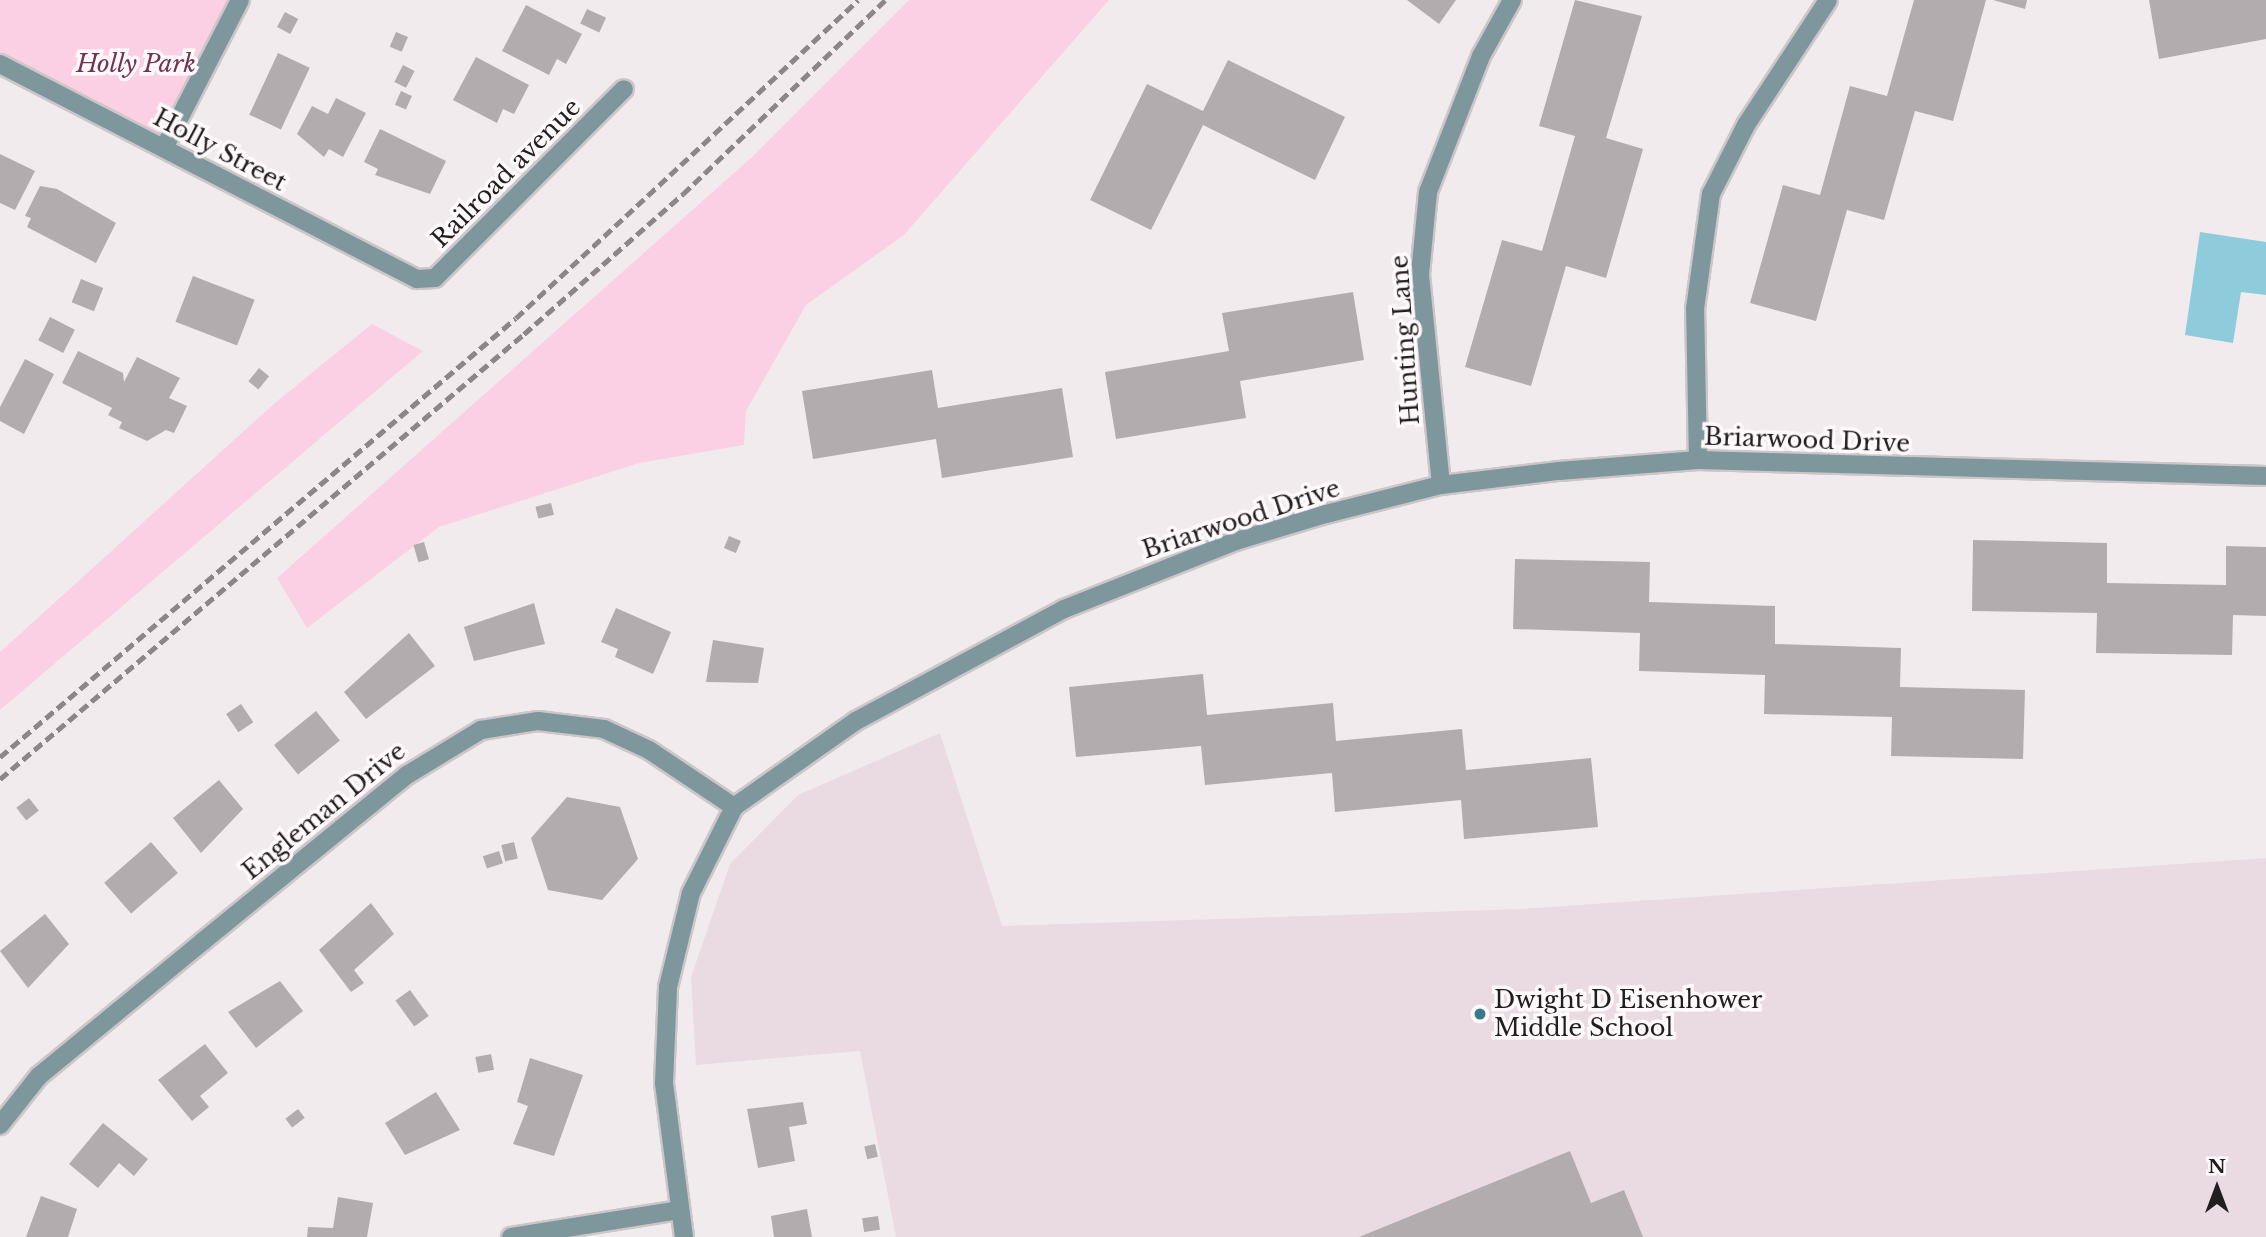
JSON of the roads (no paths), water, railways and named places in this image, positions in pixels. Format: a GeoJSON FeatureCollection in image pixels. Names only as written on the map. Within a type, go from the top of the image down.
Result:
{"type":"FeatureCollection","features":[{"type":"Feature","properties":{"kind":"street"},"geometry":{"type":"LineString","coordinates":[[164,148],[240,0]]}},
{"type":"Feature","properties":{"kind":"street","name":"Hunting Lane"},"geometry":{"type":"LineString","coordinates":[[1441,485],[1420,274],[1429,192],[1481,56],[1512,0]]}},
{"type":"Feature","properties":{"kind":"street"},"geometry":{"type":"LineString","coordinates":[[1698,460],[1695,309],[1711,194],[1746,125],[1828,0]]}},
{"type":"Feature","properties":{"kind":"street","name":"Holly Street"},"geometry":{"type":"LineString","coordinates":[[0,64],[417,279]]}},
{"type":"Feature","properties":{"kind":"street","name":"Railroad avenue"},"geometry":{"type":"LineString","coordinates":[[417,279],[435,278],[624,89]]}},
{"type":"Feature","properties":{"kind":"street","name":"Briarwood Drive"},"geometry":{"type":"LineString","coordinates":[[684,1237],[664,1083],[668,987],[691,893],[734,807],[856,721],[1063,609],[1236,541],[1441,485],[1698,460],[2266,476]]}},
{"type":"Feature","properties":{"kind":"street","name":"Engleman Drive"},"geometry":{"type":"LineString","coordinates":[[0,1125],[39,1076],[407,775],[472,734],[538,721],[604,729],[649,750],[734,807]]}},
{"type":"Feature","properties":{"kind":"street"},"geometry":{"type":"LineString","coordinates":[[511,1237],[679,1210]]}},
{"type":"Feature","properties":{"kind":"water"},"geometry":{"type":"Polygon","coordinates":[[[2200,232],[2266,242],[2266,295],[2241,292],[2233,343],[2185,335],[2200,232]]]}},
{"type":"Feature","properties":{"kind":"railway"},"geometry":{"type":"LineString","coordinates":[[0,757],[516,318],[858,0]]}},
{"type":"Feature","properties":{"kind":"railway"},"geometry":{"type":"LineString","coordinates":[[0,779],[524,334],[683,194],[885,0]]}},
{"type":"Feature","properties":{"kind":"place","name":"Dwight D Eisenhower Middle School"},"geometry":{"type":"Point","coordinates":[1480,1014]}},
{"type":"Feature","properties":{"kind":"park label","name":"Holly Park"},"geometry":{"type":"Point","coordinates":[136,64]}}]}
